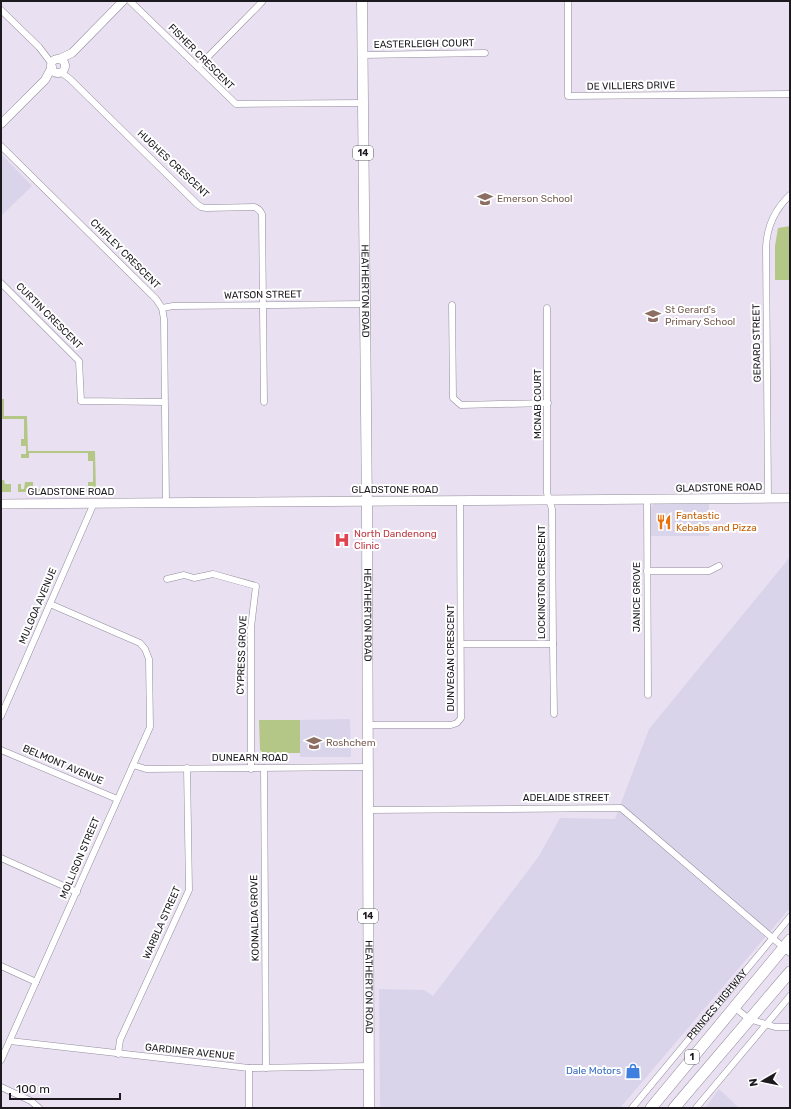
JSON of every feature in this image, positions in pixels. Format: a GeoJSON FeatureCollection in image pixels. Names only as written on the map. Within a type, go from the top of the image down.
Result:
{"type":"FeatureCollection","features":[{"type":"Feature","properties":{"kind":"highway","name":"PRINCES HIGHWAY"},"geometry":{"type":"LineString","coordinates":[[651,1108],[734,1007],[788,947]]}},
{"type":"Feature","properties":{"kind":"highway","name":"1"},"geometry":{"type":"LineString","coordinates":[[674,1108],[790,972]]}},
{"type":"Feature","properties":{"kind":"main road","name":"HEATHERTON ROAD"},"geometry":{"type":"LineString","coordinates":[[362,1],[367,502],[369,1108]]}},
{"type":"Feature","properties":{"kind":"main road","name":"GLADSTONE ROAD"},"geometry":{"type":"LineString","coordinates":[[1,504],[790,498]]}},
{"type":"Feature","properties":{"kind":"street"},"geometry":{"type":"LineString","coordinates":[[1,124],[124,1]]}},
{"type":"Feature","properties":{"kind":"street","name":"FISHER CRESCENT"},"geometry":{"type":"LineString","coordinates":[[130,1],[236,104],[363,103]]}},
{"type":"Feature","properties":{"kind":"street","name":"DE VILLIERS DRIVE"},"geometry":{"type":"LineString","coordinates":[[568,1],[568,96],[790,94]]}},
{"type":"Feature","properties":{"kind":"street"},"geometry":{"type":"LineString","coordinates":[[198,67],[262,2]]}},
{"type":"Feature","properties":{"kind":"street","name":"HUGHES CRESCENT"},"geometry":{"type":"LineString","coordinates":[[1,10],[197,204],[206,208],[254,207],[259,209],[262,214],[264,402]]}},
{"type":"Feature","properties":{"kind":"street","name":"EASTERLEIGH COURT"},"geometry":{"type":"LineString","coordinates":[[363,55],[485,53]]}},
{"type":"Feature","properties":{"kind":"street","name":"CHIFLEY CRESCENT"},"geometry":{"type":"LineString","coordinates":[[1,146],[156,299],[162,308]]}},
{"type":"Feature","properties":{"kind":"street","name":"GERARD STREET"},"geometry":{"type":"LineString","coordinates":[[768,498],[766,242],[770,225],[775,214],[790,195]]}},
{"type":"Feature","properties":{"kind":"street","name":"CURTIN CRESCENT"},"geometry":{"type":"LineString","coordinates":[[1,283],[79,361],[81,401],[164,402]]}},
{"type":"Feature","properties":{"kind":"street","name":"WATSON STREET"},"geometry":{"type":"LineString","coordinates":[[162,308],[173,306],[364,304]]}},
{"type":"Feature","properties":{"kind":"street"},"geometry":{"type":"LineString","coordinates":[[452,305],[453,398],[460,404],[548,403]]}},
{"type":"Feature","properties":{"kind":"street"},"geometry":{"type":"LineString","coordinates":[[162,308],[164,319],[166,503]]}},
{"type":"Feature","properties":{"kind":"street","name":"MCNAB COURT"},"geometry":{"type":"LineString","coordinates":[[547,308],[547,493],[550,500]]}},
{"type":"Feature","properties":{"kind":"street","name":"LOCKINGTON CRESCENT"},"geometry":{"type":"LineString","coordinates":[[461,644],[553,644],[552,509],[550,500]]}},
{"type":"Feature","properties":{"kind":"street","name":"JANICE GROVE"},"geometry":{"type":"LineString","coordinates":[[647,500],[648,695]]}},
{"type":"Feature","properties":{"kind":"street","name":"DUNVEGAN CRESCENT"},"geometry":{"type":"LineString","coordinates":[[368,725],[451,725],[457,723],[462,715],[460,501]]}},
{"type":"Feature","properties":{"kind":"street","name":"MULGOA AVENUE"},"geometry":{"type":"LineString","coordinates":[[1,716],[94,503]]}},
{"type":"Feature","properties":{"kind":"street"},"geometry":{"type":"LineString","coordinates":[[648,571],[709,571],[719,566]]}},
{"type":"Feature","properties":{"kind":"street","name":"CYPRESS GROVE"},"geometry":{"type":"LineString","coordinates":[[167,579],[184,575],[194,578],[213,574],[256,586],[251,627],[251,768]]}},
{"type":"Feature","properties":{"kind":"street","name":"MOLLISON STREET"},"geometry":{"type":"LineString","coordinates":[[1,1060],[150,727],[149,659],[145,649],[140,643],[50,604]]}},
{"type":"Feature","properties":{"kind":"street"},"geometry":{"type":"LineString","coordinates":[[553,644],[554,714]]}},
{"type":"Feature","properties":{"kind":"street","name":"BELMONT AVENUE"},"geometry":{"type":"LineString","coordinates":[[1,750],[117,799]]}},
{"type":"Feature","properties":{"kind":"street","name":"DUNEARN ROAD"},"geometry":{"type":"LineString","coordinates":[[133,765],[146,769],[368,767]]}},
{"type":"Feature","properties":{"kind":"street","name":"WARBLA STREET"},"geometry":{"type":"LineString","coordinates":[[118,1054],[120,1040],[189,890],[187,768]]}},
{"type":"Feature","properties":{"kind":"street","name":"KOONALDA GROVE"},"geometry":{"type":"LineString","coordinates":[[264,768],[266,1068]]}},
{"type":"Feature","properties":{"kind":"street","name":"ADELAIDE STREET"},"geometry":{"type":"LineString","coordinates":[[368,810],[621,808],[773,938],[788,947]]}},
{"type":"Feature","properties":{"kind":"street"},"geometry":{"type":"LineString","coordinates":[[1,858],[77,892]]}},
{"type":"Feature","properties":{"kind":"street","name":"PRINCES HIGHWAY"},"geometry":{"type":"LineString","coordinates":[[632,1108],[790,917]]}},
{"type":"Feature","properties":{"kind":"street"},"geometry":{"type":"LineString","coordinates":[[1,966],[36,982]]}},
{"type":"Feature","properties":{"kind":"street"},"geometry":{"type":"LineString","coordinates":[[696,1108],[790,996]]}},
{"type":"Feature","properties":{"kind":"street"},"geometry":{"type":"LineString","coordinates":[[734,1007],[749,1019],[775,1027],[790,1027]]}},
{"type":"Feature","properties":{"kind":"street","name":"GARDINER AVENUE"},"geometry":{"type":"LineString","coordinates":[[10,1041],[249,1068],[369,1066]]}},
{"type":"Feature","properties":{"kind":"street"},"geometry":{"type":"LineString","coordinates":[[249,1068],[250,1108]]}},
{"type":"Feature","properties":{"kind":"street"},"geometry":{"type":"LineString","coordinates":[[1,1087],[31,1101],[38,1108]]}},
{"type":"Feature","properties":{"kind":"shaded area"},"geometry":{"type":"Polygon","coordinates":[[[1,154],[32,186],[1,216],[1,154]]]}},
{"type":"Feature","properties":{"kind":"shaded area"},"geometry":{"type":"Polygon","coordinates":[[[654,504],[709,504],[709,536],[650,536],[650,509],[654,504]]]}},
{"type":"Feature","properties":{"kind":"shaded area"},"geometry":{"type":"Polygon","coordinates":[[[790,557],[790,908],[620,1108],[380,1108],[379,989],[424,990],[433,996],[539,856],[560,818],[615,819],[649,729],[790,557]]]}},
{"type":"Feature","properties":{"kind":"shaded area"},"geometry":{"type":"Polygon","coordinates":[[[350,719],[351,757],[300,757],[300,720],[350,719]]]}},
{"type":"Feature","properties":{"kind":"shaded area"},"geometry":{"type":"Polygon","coordinates":[[[719,1089],[739,1108],[705,1108],[719,1089]]]}},
{"type":"Feature","properties":{"kind":"green space"},"geometry":{"type":"Polygon","coordinates":[[[790,226],[790,280],[775,280],[775,246],[778,228],[790,226]]]}},
{"type":"Feature","properties":{"kind":"green space"},"geometry":{"type":"Polygon","coordinates":[[[1,399],[4,399],[4,416],[27,416],[28,451],[95,451],[96,491],[18,492],[18,484],[21,484],[21,489],[24,489],[25,482],[33,482],[33,489],[88,488],[88,482],[93,482],[93,461],[88,461],[88,453],[29,453],[29,458],[21,458],[21,454],[26,454],[26,446],[21,446],[21,439],[24,439],[24,419],[1,419],[1,399]]]}},
{"type":"Feature","properties":{"kind":"green space"},"geometry":{"type":"Polygon","coordinates":[[[1,480],[4,480],[5,484],[11,484],[11,492],[1,492],[1,480]]]}},
{"type":"Feature","properties":{"kind":"green space"},"geometry":{"type":"Polygon","coordinates":[[[259,720],[300,720],[300,753],[263,753],[260,750],[259,720]]]}},
{"type":"Feature","properties":{"kind":"place","name":"Emerson School"},"geometry":{"type":"Point","coordinates":[485,199]}},
{"type":"Feature","properties":{"kind":"place","name":"St Gerard's Primary School"},"geometry":{"type":"Point","coordinates":[653,316]}},
{"type":"Feature","properties":{"kind":"place","name":"Fantastic Kebabs and Pizza"},"geometry":{"type":"Point","coordinates":[664,522]}},
{"type":"Feature","properties":{"kind":"place","name":"North Dandenong Clinic"},"geometry":{"type":"Point","coordinates":[342,540]}},
{"type":"Feature","properties":{"kind":"place","name":"Roshchem"},"geometry":{"type":"Point","coordinates":[314,743]}},
{"type":"Feature","properties":{"kind":"place","name":"Dale Motors"},"geometry":{"type":"Point","coordinates":[633,1071]}}]}
